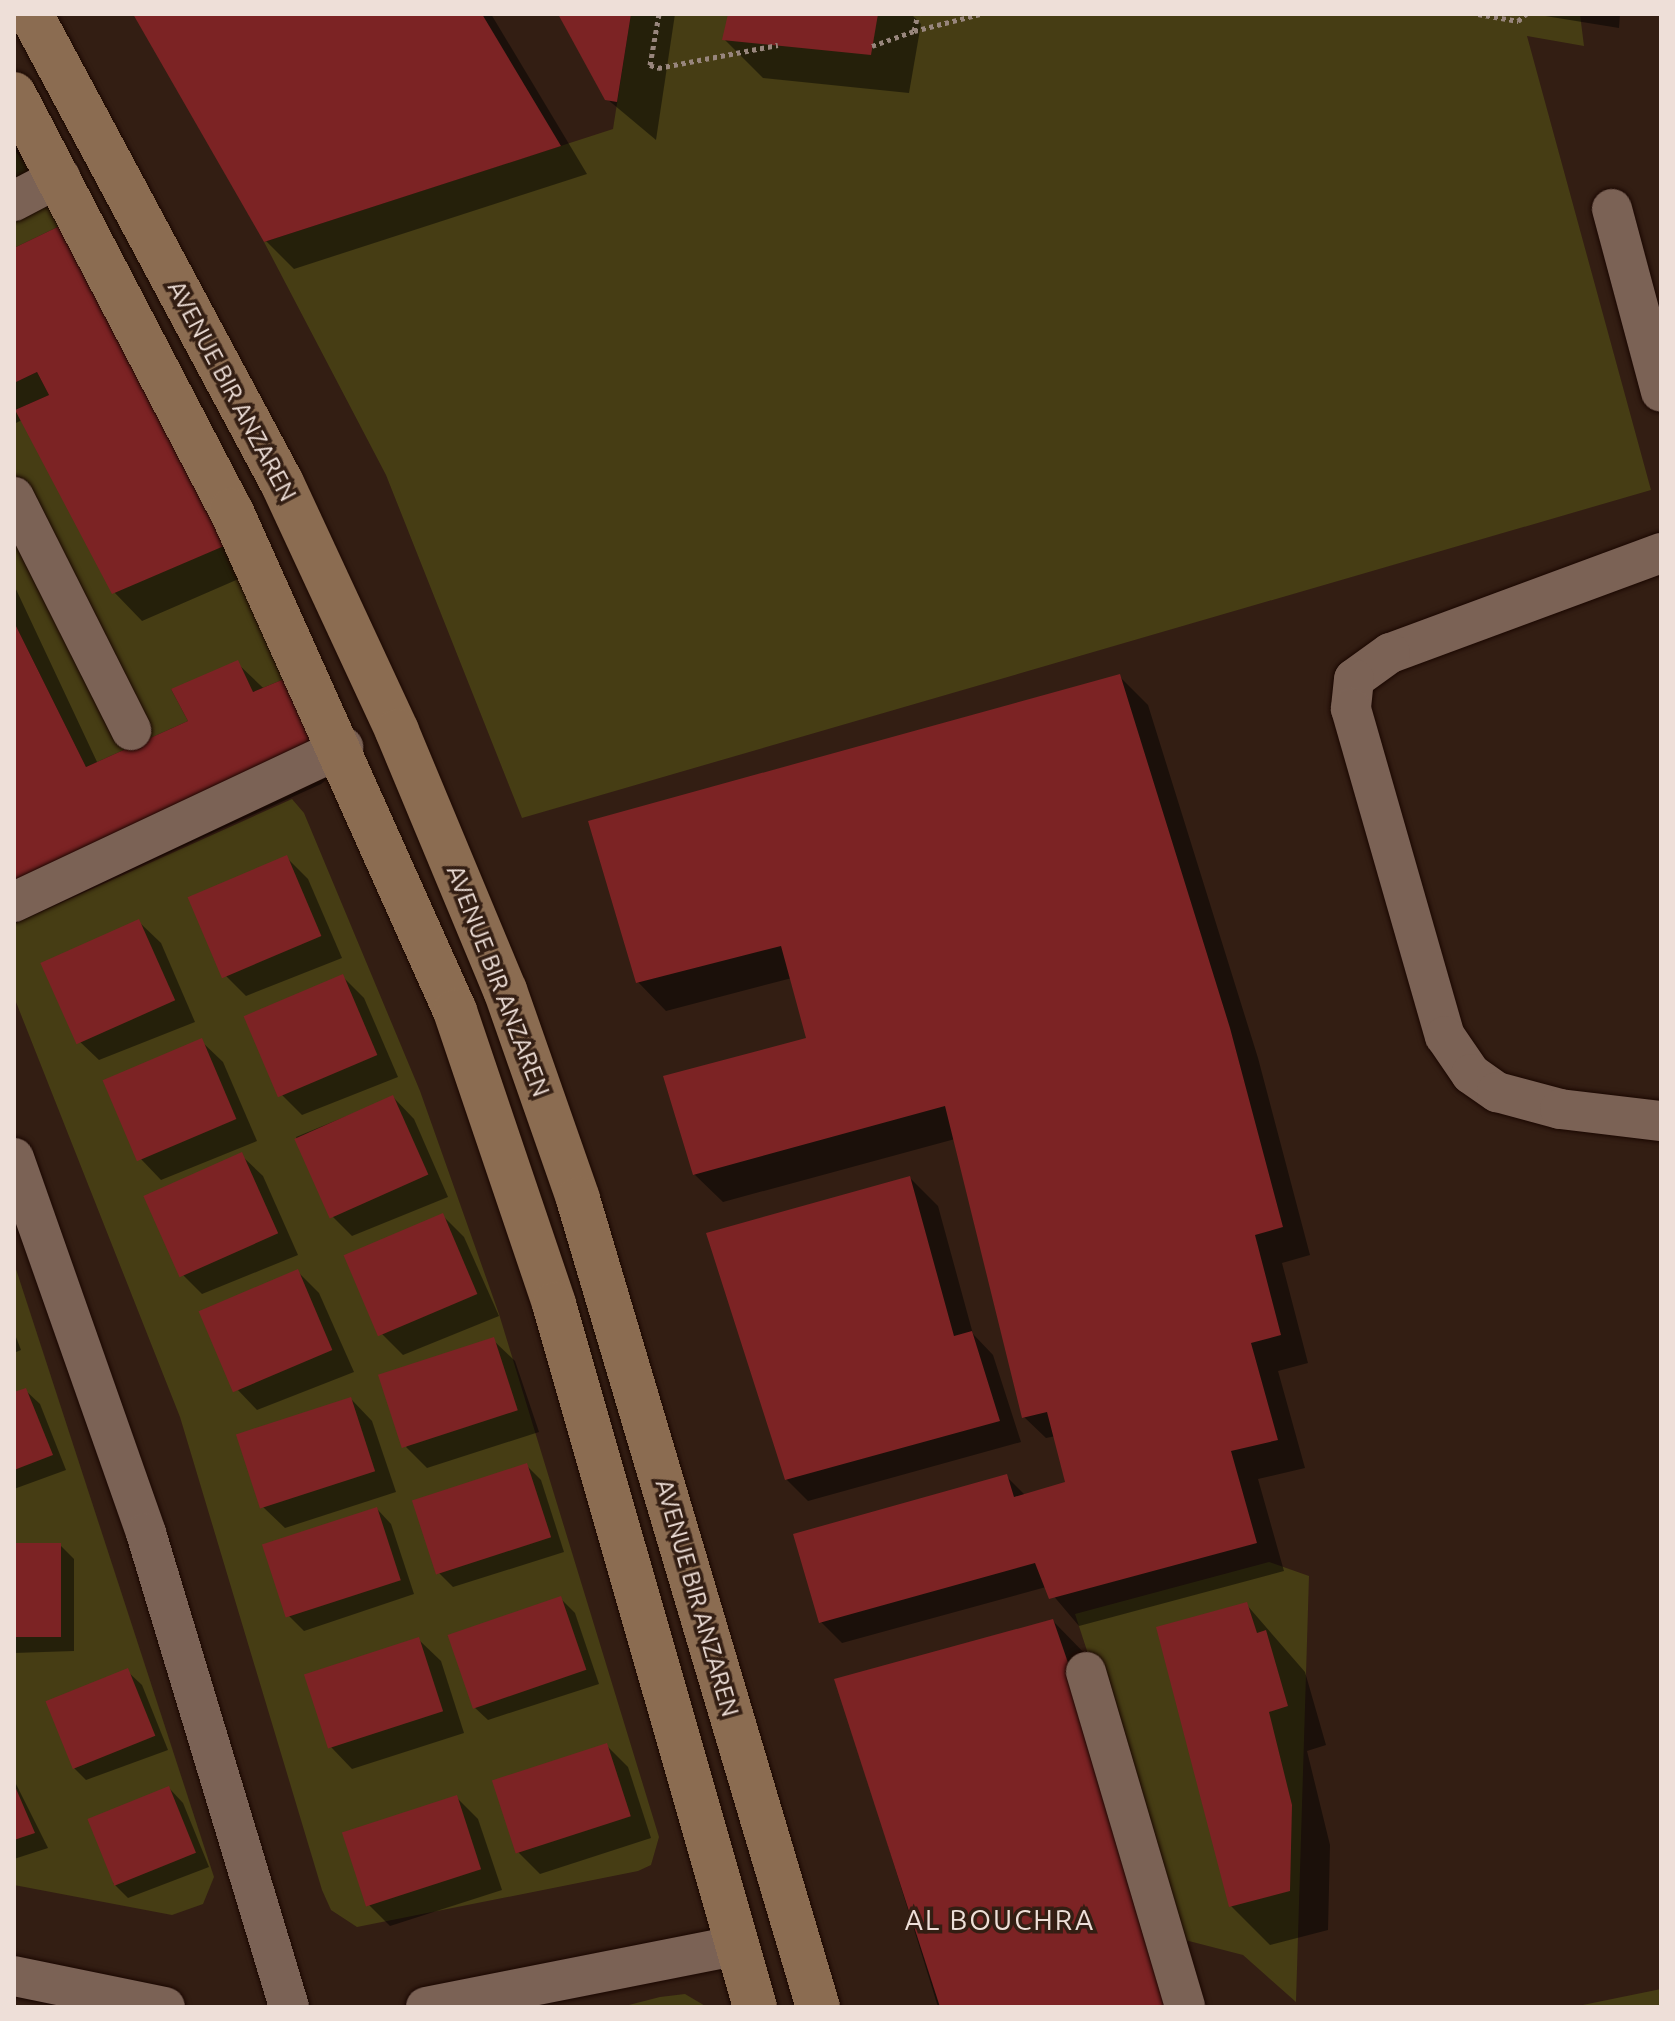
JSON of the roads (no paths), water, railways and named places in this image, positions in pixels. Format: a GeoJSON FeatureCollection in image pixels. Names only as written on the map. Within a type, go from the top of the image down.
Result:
{"type":"FeatureCollection","features":[{"type":"Feature","properties":{"kind":"main road","name":"AVENUE BIR ANZAREN"},"geometry":{"type":"LineString","coordinates":[[31,14],[282,483],[397,731],[505,990],[591,1239],[818,2007]]}},
{"type":"Feature","properties":{"kind":"main road"},"geometry":{"type":"LineString","coordinates":[[14,94],[231,510],[343,747],[455,1011],[523,1209],[733,1946],[755,2007]]}},
{"type":"Feature","properties":{"kind":"street"},"geometry":{"type":"LineString","coordinates":[[14,201],[60,177]]}},
{"type":"Feature","properties":{"kind":"street"},"geometry":{"type":"LineString","coordinates":[[1612,209],[1661,392]]}},
{"type":"Feature","properties":{"kind":"street"},"geometry":{"type":"LineString","coordinates":[[14,497],[131,730]]}},
{"type":"Feature","properties":{"kind":"street"},"geometry":{"type":"LineString","coordinates":[[1661,553],[1390,653],[1354,679],[1351,709],[1445,1036],[1471,1074],[1497,1092],[1560,1109],[1661,1121]]}},
{"type":"Feature","properties":{"kind":"street"},"geometry":{"type":"LineString","coordinates":[[14,902],[343,747]]}},
{"type":"Feature","properties":{"kind":"street"},"geometry":{"type":"LineString","coordinates":[[14,1158],[146,1533],[289,2007]]}},
{"type":"Feature","properties":{"kind":"street"},"geometry":{"type":"LineString","coordinates":[[1086,1672],[1185,2007]]}},
{"type":"Feature","properties":{"kind":"street"},"geometry":{"type":"LineString","coordinates":[[426,2007],[733,1946]]}},
{"type":"Feature","properties":{"kind":"street"},"geometry":{"type":"LineString","coordinates":[[14,1976],[165,2007]]}},
{"type":"Feature","properties":{"kind":"district","name":"AL BOUCHRA"},"geometry":{"type":"Point","coordinates":[1000,1920]}}]}
